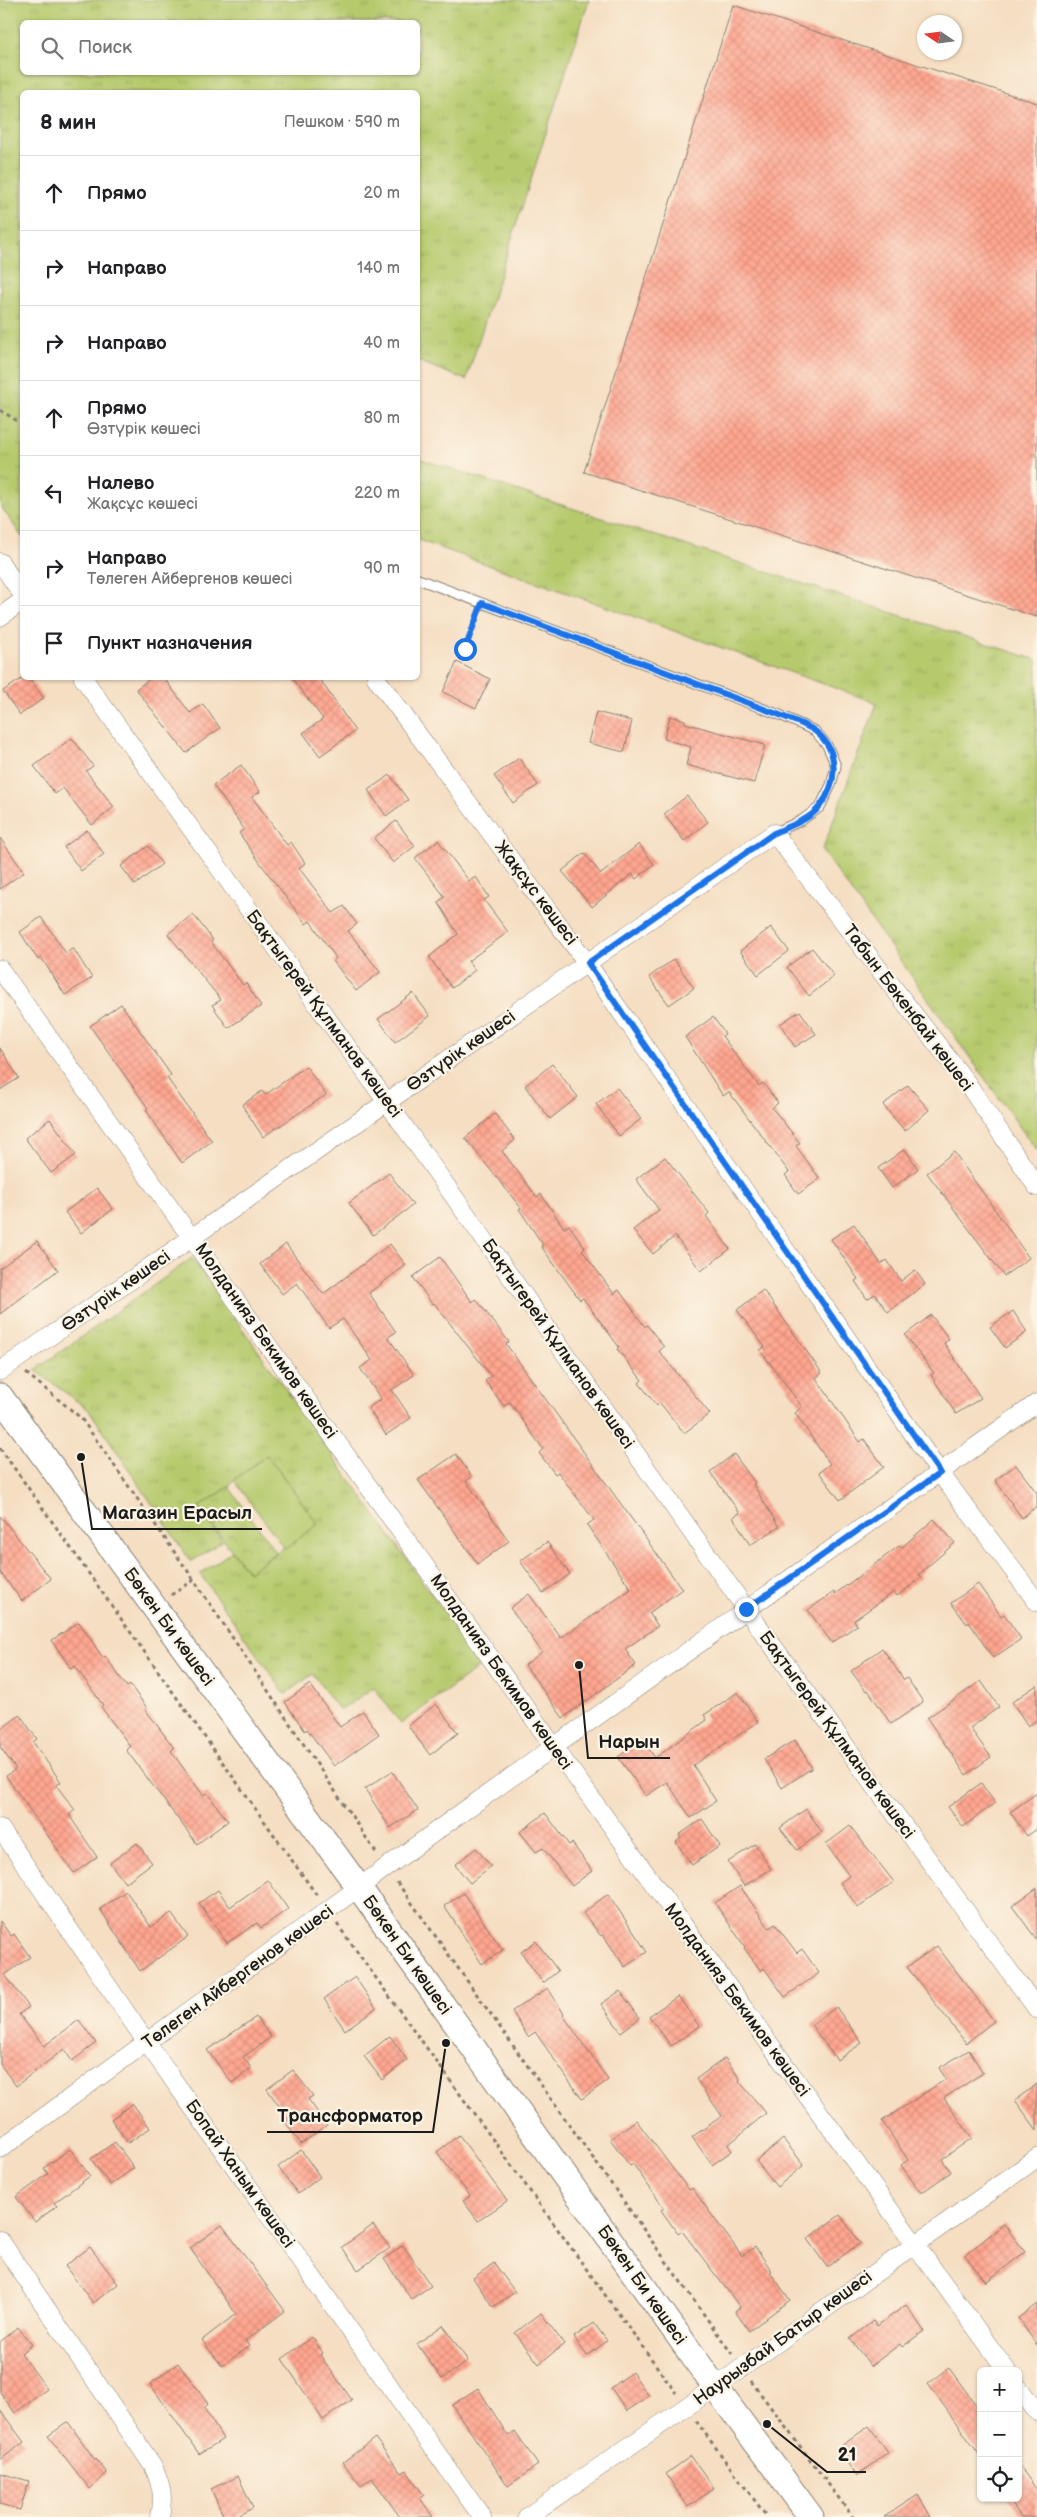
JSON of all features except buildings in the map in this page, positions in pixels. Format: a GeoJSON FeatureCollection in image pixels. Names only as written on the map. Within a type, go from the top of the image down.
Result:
{"type":"FeatureCollection","features":[{"type":"Feature","properties":{"kind":"street"},"geometry":{"type":"LineString","coordinates":[[0,562],[20,591]]}},
{"type":"Feature","properties":{"kind":"street"},"geometry":{"type":"LineString","coordinates":[[0,617],[20,602]]}},
{"type":"Feature","properties":{"kind":"street","name":"Бақтыгерей Құлманов көшесі"},"geometry":{"type":"LineString","coordinates":[[83,680],[387,1102],[746,1609],[1037,2009]]}},
{"type":"Feature","properties":{"kind":"street","name":"Жақсұс көшесі"},"geometry":{"type":"LineString","coordinates":[[377,680],[588,963],[940,1473],[1037,1602]]}},
{"type":"Feature","properties":{"kind":"street","name":"Өзтүрік көшесі"},"geometry":{"type":"LineString","coordinates":[[7,1367],[774,833]]}},
{"type":"Feature","properties":{"kind":"street","name":"Табын Бөкенбай көшесі"},"geometry":{"type":"LineString","coordinates":[[774,833],[967,1083],[1037,1187]]}},
{"type":"Feature","properties":{"kind":"street","name":"Молданияз Бекимов көшесі"},"geometry":{"type":"LineString","coordinates":[[0,969],[193,1237],[554,1747],[1004,2367]]}},
{"type":"Feature","properties":{"kind":"street","name":"Бөкен Би көшесі"},"geometry":{"type":"LineString","coordinates":[[0,1396],[360,1889],[715,2387],[811,2517]]}},
{"type":"Feature","properties":{"kind":"street","name":"Төлеген Айбергенов көшесі"},"geometry":{"type":"LineString","coordinates":[[0,2149],[554,1747],[1037,1403]]}},
{"type":"Feature","properties":{"kind":"street","name":"Бопай Ханым көшесі"},"geometry":{"type":"LineString","coordinates":[[0,1828],[147,2043],[482,2517]]}},
{"type":"Feature","properties":{"kind":"street","name":"Наурызбай Батыр көшесі"},"geometry":{"type":"LineString","coordinates":[[527,2517],[742,2368],[1037,2158]]}},
{"type":"Feature","properties":{"kind":"street"},"geometry":{"type":"LineString","coordinates":[[0,2240],[153,2466],[162,2484],[164,2501],[160,2517]]}},
{"type":"Feature","properties":{"kind":"street"},"geometry":{"type":"LineString","coordinates":[[1022,2392],[1037,2412]]}},
{"type":"Feature","properties":{"kind":"lane"},"geometry":{"type":"LineString","coordinates":[[420,580],[780,715],[815,731],[828,745],[836,766],[831,785],[820,807],[802,820],[774,833]]}},
{"type":"Feature","properties":{"kind":"path"},"geometry":{"type":"LineString","coordinates":[[0,410],[20,423]]}},
{"type":"Feature","properties":{"kind":"path"},"geometry":{"type":"LineString","coordinates":[[465,649],[482,603]]}},
{"type":"Feature","properties":{"kind":"path"},"geometry":{"type":"LineString","coordinates":[[7,1367],[81,1418],[194,1580],[387,1868],[742,2368],[853,2517]]}},
{"type":"Feature","properties":{"kind":"path"},"geometry":{"type":"LineString","coordinates":[[0,1448],[328,1912],[766,2517]]}},
{"type":"Feature","properties":{"kind":"path"},"geometry":{"type":"LineString","coordinates":[[154,1606],[194,1580]]}},
{"type":"Feature","properties":{"kind":"green space"},"geometry":{"type":"Polygon","coordinates":[[[0,0],[589,0],[466,380],[420,362],[420,90],[20,90],[20,534],[0,505],[0,0]]]}},
{"type":"Feature","properties":{"kind":"green space"},"geometry":{"type":"Polygon","coordinates":[[[420,459],[1037,660],[1037,1151],[822,851],[877,703],[420,541],[420,459]]]}},
{"type":"Feature","properties":{"kind":"green space"},"geometry":{"type":"Polygon","coordinates":[[[192,1258],[482,1665],[401,1724],[374,1687],[340,1711],[313,1674],[285,1694],[200,1574],[232,1551],[248,1572],[318,1524],[267,1455],[234,1480],[229,1487],[199,1507],[222,1541],[191,1562],[89,1410],[35,1370],[192,1258]]]}},
{"type":"Feature","properties":{"kind":"green space"},"geometry":{"type":"Polygon","coordinates":[[[267,1455],[318,1524],[285,1549],[234,1480],[267,1455]]]}},
{"type":"Feature","properties":{"kind":"green space"},"geometry":{"type":"Polygon","coordinates":[[[229,1487],[276,1552],[248,1572],[199,1507],[229,1487]]]}},
{"type":"Feature","properties":{"kind":"place","name":"Магазин Ерасыл"},"geometry":{"type":"Point","coordinates":[81,1457]}},
{"type":"Feature","properties":{"kind":"place","name":"Нарын"},"geometry":{"type":"Point","coordinates":[579,1665]}},
{"type":"Feature","properties":{"kind":"place","name":"Трансформатор"},"geometry":{"type":"Point","coordinates":[446,2043]}},
{"type":"Feature","properties":{"kind":"place","name":"21"},"geometry":{"type":"Point","coordinates":[767,2424]}},
{"type":"Feature","properties":{"kind":"route"},"geometry":{"type":"LineString","coordinates":[[465,649],[482,603],[780,715],[815,731],[828,745],[836,766],[831,785],[820,807],[802,820],[774,833],[588,963],[940,1473],[746,1609]]}}]}
